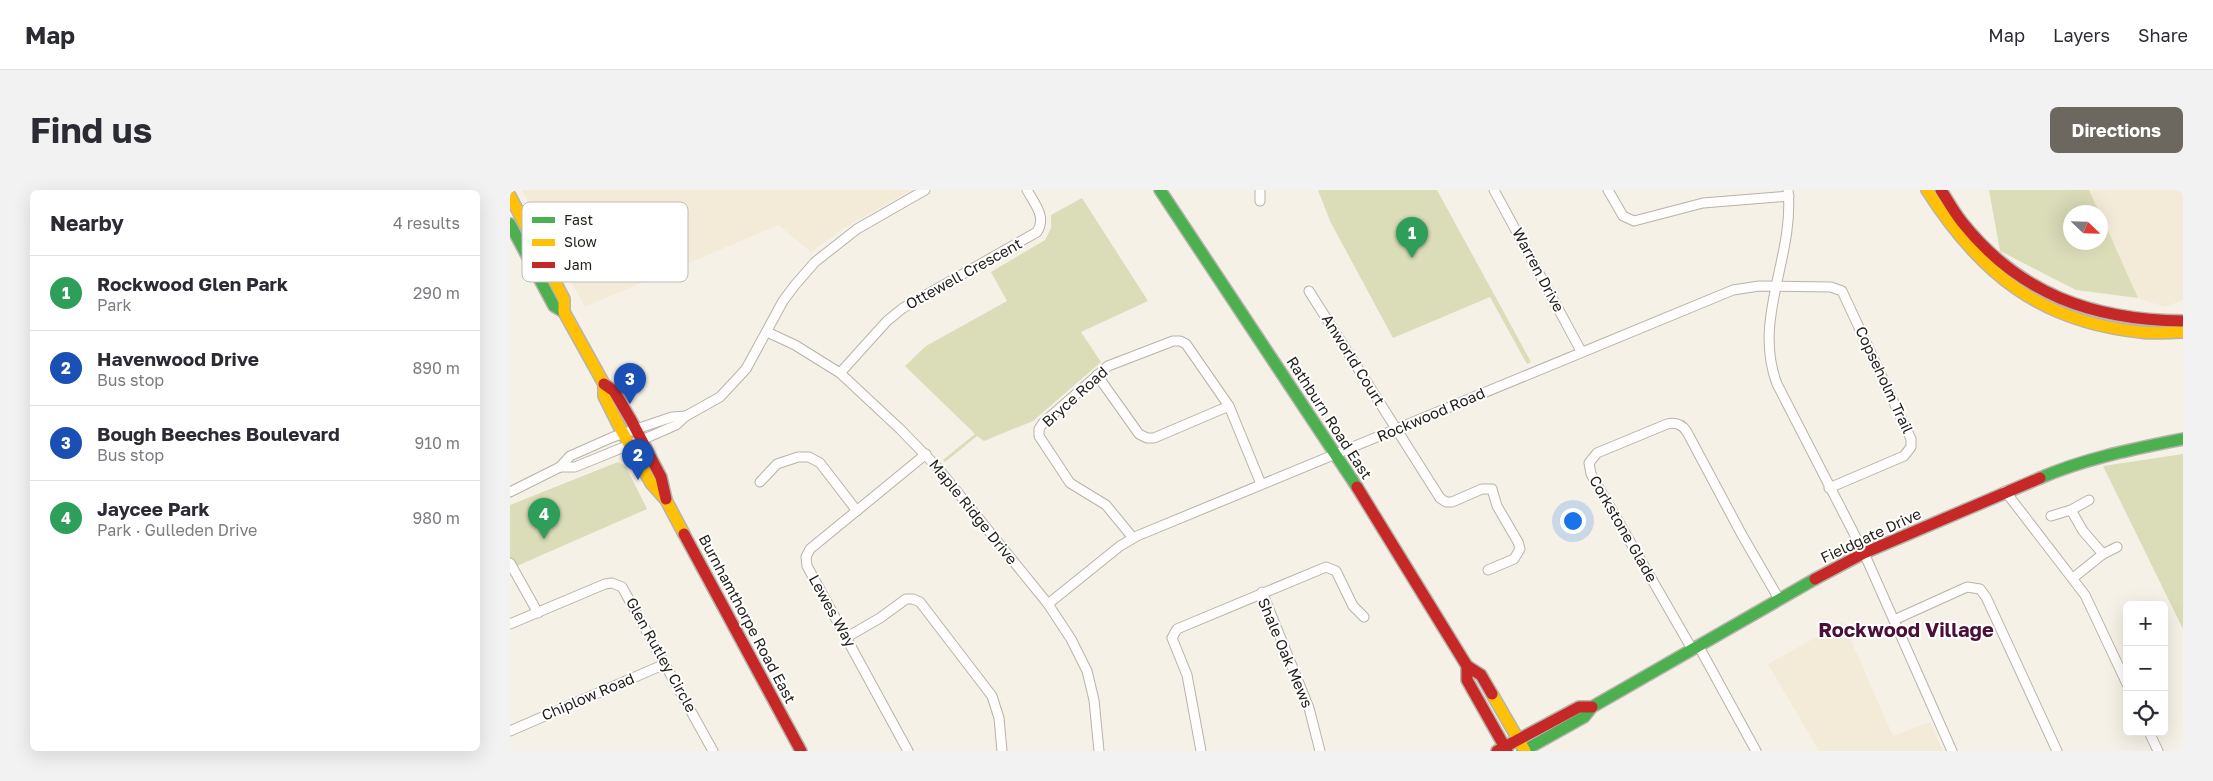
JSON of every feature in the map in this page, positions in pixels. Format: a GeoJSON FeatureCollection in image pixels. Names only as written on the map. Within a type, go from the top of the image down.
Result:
{"type":"FeatureCollection","features":[{"type":"Feature","properties":{"kind":"street"},"geometry":{"type":"LineString","coordinates":[[510,492],[560,467],[570,456],[676,425],[686,416],[711,403],[731,387],[746,369],[794,285],[824,254],[857,229],[925,190]]}},
{"type":"Feature","properties":{"kind":"street","name":"Ottewell Crescent"},"geometry":{"type":"LineString","coordinates":[[840,373],[888,321],[903,308],[1037,232],[1041,225],[1041,216],[1027,190]]}},
{"type":"Feature","properties":{"kind":"street","name":"Rathburn Road East"},"geometry":{"type":"LineString","coordinates":[[1160,190],[1336,454],[1467,666],[1481,675],[1524,751]]}},
{"type":"Feature","properties":{"kind":"street"},"geometry":{"type":"LineString","coordinates":[[1260,190],[1260,201]]}},
{"type":"Feature","properties":{"kind":"street","name":"Warren Drive"},"geometry":{"type":"LineString","coordinates":[[1494,190],[1582,351]]}},
{"type":"Feature","properties":{"kind":"street"},"geometry":{"type":"LineString","coordinates":[[1608,190],[1623,216],[1634,221],[1703,203],[1789,193],[1789,226],[1775,286],[1768,337],[1772,369],[1777,384],[1864,553],[1952,751]]}},
{"type":"Feature","properties":{"kind":"street"},"geometry":{"type":"LineString","coordinates":[[1927,190],[1957,236],[1986,268],[2027,297],[2074,319],[2118,331],[2148,334],[2183,332]]}},
{"type":"Feature","properties":{"kind":"street"},"geometry":{"type":"LineString","coordinates":[[1941,190],[1978,241],[2035,287],[2058,299],[2090,310],[2123,318],[2146,321],[2183,321]]}},
{"type":"Feature","properties":{"kind":"street","name":"Burnhamthorpe Road East"},"geometry":{"type":"LineString","coordinates":[[510,196],[522,219]]}},
{"type":"Feature","properties":{"kind":"street","name":"Burnhamthorpe Road East"},"geometry":{"type":"LineString","coordinates":[[510,224],[522,246]]}},
{"type":"Feature","properties":{"kind":"street","name":"Burnhamthorpe Road East"},"geometry":{"type":"LineString","coordinates":[[541,282],[554,306],[564,312]]}},
{"type":"Feature","properties":{"kind":"street","name":"Burnhamthorpe Road East"},"geometry":{"type":"LineString","coordinates":[[555,282],[564,299],[564,312],[604,384],[604,396],[633,437],[651,483],[666,500],[801,751]]}},
{"type":"Feature","properties":{"kind":"street","name":"Rockwood Road"},"geometry":{"type":"LineString","coordinates":[[1048,604],[1120,546],[1133,538],[1733,290],[1748,286],[1775,286]]}},
{"type":"Feature","properties":{"kind":"street","name":"Copseholm Trail"},"geometry":{"type":"LineString","coordinates":[[1775,286],[1834,287],[1844,294],[1911,439],[1910,447],[1904,456],[1830,488]]}},
{"type":"Feature","properties":{"kind":"street","name":"Anworld Court"},"geometry":{"type":"LineString","coordinates":[[1309,290],[1443,500],[1453,502],[1482,489],[1492,489],[1497,506],[1518,542],[1520,549],[1514,559],[1488,570]]}},
{"type":"Feature","properties":{"kind":"street","name":"Maple Ridge Drive"},"geometry":{"type":"LineString","coordinates":[[767,332],[795,345],[840,373],[926,454],[1048,604],[1071,639],[1086,671],[1094,700],[1099,751]]}},
{"type":"Feature","properties":{"kind":"street","name":"Bryce Road"},"geometry":{"type":"LineString","coordinates":[[1133,538],[1106,505],[1070,483],[1039,438],[1039,429],[1043,423],[1111,365],[1173,341],[1180,341],[1188,346],[1229,406],[1261,484]]}},
{"type":"Feature","properties":{"kind":"street"},"geometry":{"type":"LineString","coordinates":[[1097,375],[1139,434],[1147,438],[1154,438],[1229,406]]}},
{"type":"Feature","properties":{"kind":"street","name":"Corkstone Glade"},"geometry":{"type":"LineString","coordinates":[[1695,647],[1591,474],[1589,463],[1597,453],[1667,424],[1675,423],[1682,426],[1779,599]]}},
{"type":"Feature","properties":{"kind":"street","name":"Fieldgate Drive"},"geometry":{"type":"LineString","coordinates":[[1524,751],[1584,717],[1592,707],[1695,647],[1864,553],[2070,464],[2183,440]]}},
{"type":"Feature","properties":{"kind":"street","name":"Lewes Way"},"geometry":{"type":"LineString","coordinates":[[908,751],[807,566],[806,557],[810,549],[926,454]]}},
{"type":"Feature","properties":{"kind":"street"},"geometry":{"type":"LineString","coordinates":[[760,482],[777,464],[798,457],[809,457],[820,464],[857,511]]}},
{"type":"Feature","properties":{"kind":"street"},"geometry":{"type":"LineString","coordinates":[[2005,491],[2073,578],[2091,606],[2123,675]]}},
{"type":"Feature","properties":{"kind":"street"},"geometry":{"type":"LineString","coordinates":[[2050,516],[2071,510],[2089,500]]}},
{"type":"Feature","properties":{"kind":"street"},"geometry":{"type":"LineString","coordinates":[[2071,510],[2082,531],[2103,554]]}},
{"type":"Feature","properties":{"kind":"street"},"geometry":{"type":"LineString","coordinates":[[2073,578],[2103,554],[2118,547]]}},
{"type":"Feature","properties":{"kind":"street"},"geometry":{"type":"LineString","coordinates":[[510,563],[538,613]]}},
{"type":"Feature","properties":{"kind":"street"},"geometry":{"type":"LineString","coordinates":[[1262,592],[1331,567],[1338,573],[1353,606],[1364,617]]}},
{"type":"Feature","properties":{"kind":"street","name":"Glen Rutley Circle"},"geometry":{"type":"LineString","coordinates":[[510,624],[605,584],[618,584],[625,589],[713,751]]}},
{"type":"Feature","properties":{"kind":"street"},"geometry":{"type":"LineString","coordinates":[[1894,620],[1967,587],[1980,589],[1986,597],[2057,751]]}},
{"type":"Feature","properties":{"kind":"street","name":"Shale Oak Mews"},"geometry":{"type":"LineString","coordinates":[[1201,751],[1188,682],[1172,639],[1173,634],[1181,626],[1262,592],[1309,708],[1320,751]]}},
{"type":"Feature","properties":{"kind":"street"},"geometry":{"type":"LineString","coordinates":[[847,637],[880,618],[906,599],[913,598],[920,602],[992,696],[999,718],[1002,751]]}},
{"type":"Feature","properties":{"kind":"street"},"geometry":{"type":"LineString","coordinates":[[1695,647],[1756,751]]}},
{"type":"Feature","properties":{"kind":"street","name":"Chiplow Road"},"geometry":{"type":"LineString","coordinates":[[510,730],[665,664]]}},
{"type":"Feature","properties":{"kind":"street","name":"Rathburn Road East"},"geometry":{"type":"LineString","coordinates":[[1467,666],[1467,680],[1502,750]]}},
{"type":"Feature","properties":{"kind":"street","name":"Fieldgate Drive"},"geometry":{"type":"LineString","coordinates":[[1502,750],[1518,739],[1579,706],[1592,707]]}},
{"type":"Feature","properties":{"kind":"street"},"geometry":{"type":"LineString","coordinates":[[2151,736],[2158,751]]}},
{"type":"Feature","properties":{"kind":"shaded area"},"geometry":{"type":"Polygon","coordinates":[[[522,190],[911,190],[844,228],[811,252],[778,225],[688,263],[688,202],[528,202],[522,190]]]}},
{"type":"Feature","properties":{"kind":"shaded area"},"geometry":{"type":"Polygon","coordinates":[[[2089,190],[2183,190],[2183,300],[2165,307],[2138,298],[2108,232],[2108,205],[2096,205],[2089,190]]]}},
{"type":"Feature","properties":{"kind":"shaded area"},"geometry":{"type":"Polygon","coordinates":[[[572,282],[644,282],[585,307],[572,282]]]}},
{"type":"Feature","properties":{"kind":"shaded area"},"geometry":{"type":"Polygon","coordinates":[[[1843,622],[1893,736],[1930,722],[1943,751],[1819,751],[1768,664],[1843,622]]]}},
{"type":"Feature","properties":{"kind":"green space"},"geometry":{"type":"Polygon","coordinates":[[[1318,190],[1437,190],[1531,362],[1527,364],[1490,297],[1393,338],[1330,221],[1318,190]]]}},
{"type":"Feature","properties":{"kind":"green space"},"geometry":{"type":"Polygon","coordinates":[[[1989,190],[2089,190],[2096,205],[2063,205],[2063,250],[2108,250],[2108,231],[2138,298],[2076,290],[2000,251],[1989,190]]]}},
{"type":"Feature","properties":{"kind":"green space"},"geometry":{"type":"Polygon","coordinates":[[[1082,198],[1148,301],[1081,332],[1101,362],[1033,421],[984,441],[977,436],[945,462],[943,460],[975,434],[905,366],[926,346],[1007,301],[991,272],[1045,240],[1051,228],[1051,215],[1082,198]]]}},
{"type":"Feature","properties":{"kind":"green space"},"geometry":{"type":"Polygon","coordinates":[[[2183,454],[2183,629],[2103,466],[2183,454]]]}},
{"type":"Feature","properties":{"kind":"green space"},"geometry":{"type":"Polygon","coordinates":[[[618,462],[626,467],[647,509],[510,569],[510,505],[618,462]]]}},
{"type":"Feature","properties":{"kind":"traffic: fast"},"geometry":{"type":"LineString","coordinates":[[1160,190],[1357,487]]}},
{"type":"Feature","properties":{"kind":"traffic: fast"},"geometry":{"type":"LineString","coordinates":[[510,224],[522,246]]}},
{"type":"Feature","properties":{"kind":"traffic: fast"},"geometry":{"type":"LineString","coordinates":[[541,282],[554,306],[564,312]]}},
{"type":"Feature","properties":{"kind":"traffic: fast"},"geometry":{"type":"LineString","coordinates":[[2040,478],[2075,465],[2128,450],[2183,439]]}},
{"type":"Feature","properties":{"kind":"traffic: fast"},"geometry":{"type":"LineString","coordinates":[[1523,751],[1584,717],[1592,707],[1815,579]]}},
{"type":"Feature","properties":{"kind":"traffic: slow"},"geometry":{"type":"LineString","coordinates":[[1927,190],[1947,220],[1991,269],[2043,305],[2072,317],[2105,326],[2146,333],[2183,332]]}},
{"type":"Feature","properties":{"kind":"traffic: slow"},"geometry":{"type":"LineString","coordinates":[[510,196],[522,219]]}},
{"type":"Feature","properties":{"kind":"traffic: slow"},"geometry":{"type":"LineString","coordinates":[[555,282],[564,299],[564,312],[604,384],[604,396],[619,426],[651,483],[666,500],[684,534]]}},
{"type":"Feature","properties":{"kind":"traffic: slow"},"geometry":{"type":"LineString","coordinates":[[1492,694],[1525,751]]}},
{"type":"Feature","properties":{"kind":"traffic: jam"},"geometry":{"type":"LineString","coordinates":[[1941,190],[1959,218],[1984,247],[2008,268],[2033,285],[2060,298],[2089,308],[2119,315],[2183,321]]}},
{"type":"Feature","properties":{"kind":"traffic: jam"},"geometry":{"type":"LineString","coordinates":[[604,384],[614,391],[631,420],[661,477],[666,499]]}},
{"type":"Feature","properties":{"kind":"traffic: jam"},"geometry":{"type":"LineString","coordinates":[[1815,579],[1864,553],[2040,478]]}},
{"type":"Feature","properties":{"kind":"traffic: jam"},"geometry":{"type":"LineString","coordinates":[[1357,487],[1467,666],[1481,675],[1492,694]]}},
{"type":"Feature","properties":{"kind":"traffic: jam"},"geometry":{"type":"LineString","coordinates":[[684,534],[801,751]]}},
{"type":"Feature","properties":{"kind":"traffic: jam"},"geometry":{"type":"LineString","coordinates":[[1467,666],[1467,680],[1507,751]]}},
{"type":"Feature","properties":{"kind":"traffic: jam"},"geometry":{"type":"LineString","coordinates":[[1497,751],[1579,707],[1592,707]]}},
{"type":"Feature","properties":{"kind":"place","name":"Rockwood Glen Park"},"geometry":{"type":"Point","coordinates":[1412,258]}},
{"type":"Feature","properties":{"kind":"place","name":"Bough Beeches Boulevard"},"geometry":{"type":"Point","coordinates":[630,404]}},
{"type":"Feature","properties":{"kind":"place","name":"Havenwood Drive"},"geometry":{"type":"Point","coordinates":[638,480]}},
{"type":"Feature","properties":{"kind":"place","name":"Jaycee Park"},"geometry":{"type":"Point","coordinates":[544,539]}},
{"type":"Feature","properties":{"kind":"district","name":"Rockwood Village"},"geometry":{"type":"Point","coordinates":[1906,630]}}]}
